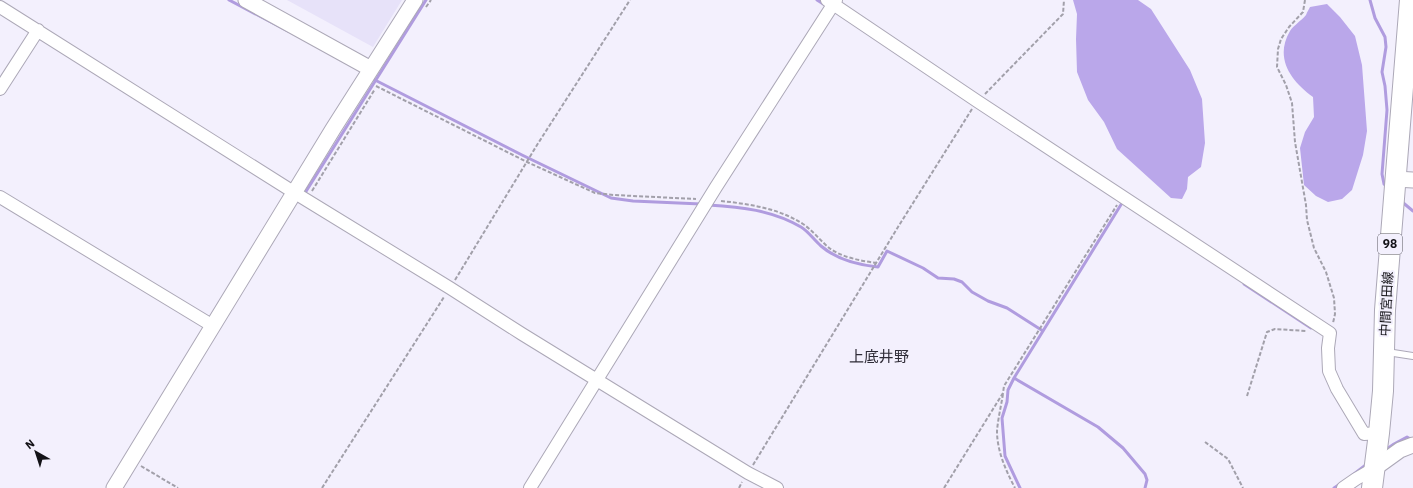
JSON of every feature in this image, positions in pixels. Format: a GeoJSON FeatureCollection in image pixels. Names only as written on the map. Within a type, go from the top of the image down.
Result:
{"type":"FeatureCollection","features":[{"type":"Feature","properties":{"kind":"main road","name":"中間宮田線"},"geometry":{"type":"LineString","coordinates":[[1372,488],[1379,433],[1385,310],[1404,180],[1410,0]]}},
{"type":"Feature","properties":{"kind":"street"},"geometry":{"type":"LineString","coordinates":[[246,0],[371,69]]}},
{"type":"Feature","properties":{"kind":"street"},"geometry":{"type":"LineString","coordinates":[[114,488],[212,326],[300,196],[371,69],[415,0]]}},
{"type":"Feature","properties":{"kind":"street"},"geometry":{"type":"LineString","coordinates":[[530,488],[832,1],[977,102],[1330,333],[1328,348],[1329,371],[1337,389],[1364,434],[1379,433]]}},
{"type":"Feature","properties":{"kind":"street"},"geometry":{"type":"LineString","coordinates":[[0,7],[522,334],[748,473],[777,488]]}},
{"type":"Feature","properties":{"kind":"street"},"geometry":{"type":"LineString","coordinates":[[0,89],[38,30]]}},
{"type":"Feature","properties":{"kind":"street"},"geometry":{"type":"LineString","coordinates":[[0,197],[212,326]]}},
{"type":"Feature","properties":{"kind":"street"},"geometry":{"type":"LineString","coordinates":[[1343,488],[1400,450],[1413,445]]}},
{"type":"Feature","properties":{"kind":"lane"},"geometry":{"type":"LineString","coordinates":[[1384,352],[1413,356]]}},
{"type":"Feature","properties":{"kind":"path"},"geometry":{"type":"LineString","coordinates":[[422,13],[431,0]]}},
{"type":"Feature","properties":{"kind":"path"},"geometry":{"type":"LineString","coordinates":[[322,488],[450,288],[527,162],[630,0]]}},
{"type":"Feature","properties":{"kind":"path"},"geometry":{"type":"LineString","coordinates":[[748,473],[977,102],[1063,14],[1064,0]]}},
{"type":"Feature","properties":{"kind":"path"},"geometry":{"type":"LineString","coordinates":[[1247,396],[1267,332],[1275,329],[1330,333],[1335,314],[1334,298],[1326,272],[1314,248],[1308,227],[1295,142],[1292,103],[1286,85],[1277,67],[1278,49],[1281,39],[1303,12],[1305,0]]}},
{"type":"Feature","properties":{"kind":"path"},"geometry":{"type":"LineString","coordinates":[[300,196],[376,86],[527,162],[595,193],[709,199],[758,206],[783,214],[803,224],[829,248],[844,256],[877,263]]}},
{"type":"Feature","properties":{"kind":"path"},"geometry":{"type":"LineString","coordinates":[[1015,488],[1005,469],[1000,452],[997,432],[1004,386],[1122,197]]}},
{"type":"Feature","properties":{"kind":"path"},"geometry":{"type":"LineString","coordinates":[[944,488],[1003,393]]}},
{"type":"Feature","properties":{"kind":"path"},"geometry":{"type":"LineString","coordinates":[[1205,442],[1228,459],[1243,488]]}},
{"type":"Feature","properties":{"kind":"path"},"geometry":{"type":"LineString","coordinates":[[131,460],[178,488]]}},
{"type":"Feature","properties":{"kind":"shaded area"},"geometry":{"type":"Polygon","coordinates":[[[287,0],[402,0],[373,47],[287,0]]]}},
{"type":"Feature","properties":{"kind":"shaded area"},"geometry":{"type":"Polygon","coordinates":[[[1073,0],[1138,0],[1151,9],[1190,70],[1202,99],[1205,143],[1201,167],[1188,177],[1187,189],[1182,199],[1171,198],[1117,149],[1104,122],[1088,100],[1077,72],[1077,14],[1073,0]]]}},
{"type":"Feature","properties":{"kind":"shaded area"},"geometry":{"type":"Polygon","coordinates":[[[1327,4],[1340,17],[1355,36],[1362,65],[1367,131],[1363,155],[1352,190],[1342,199],[1328,202],[1316,196],[1304,185],[1300,148],[1305,132],[1314,117],[1313,97],[1298,84],[1287,68],[1284,60],[1285,41],[1293,27],[1306,15],[1310,7],[1327,4]]]}},
{"type":"Feature","properties":{"kind":"waterway"},"geometry":{"type":"LineString","coordinates":[[229,0],[288,31]]}},
{"type":"Feature","properties":{"kind":"waterway"},"geometry":{"type":"LineString","coordinates":[[305,193],[426,0]]}},
{"type":"Feature","properties":{"kind":"waterway"},"geometry":{"type":"LineString","coordinates":[[817,0],[825,5]]}},
{"type":"Feature","properties":{"kind":"waterway"},"geometry":{"type":"LineString","coordinates":[[1370,0],[1375,18],[1385,37],[1386,47],[1382,72],[1387,110],[1382,174],[1384,184],[1387,187]]}},
{"type":"Feature","properties":{"kind":"waterway"},"geometry":{"type":"LineString","coordinates":[[371,78],[522,155],[611,198],[633,201],[701,204]]}},
{"type":"Feature","properties":{"kind":"waterway"},"geometry":{"type":"LineString","coordinates":[[1401,201],[1413,211]]}},
{"type":"Feature","properties":{"kind":"waterway"},"geometry":{"type":"LineString","coordinates":[[1043,331],[1122,203]]}},
{"type":"Feature","properties":{"kind":"waterway"},"geometry":{"type":"LineString","coordinates":[[708,205],[756,210],[790,221],[809,233],[818,244],[827,251],[840,258],[855,263],[878,267],[887,251],[923,268],[938,278],[954,279],[962,282],[972,292],[988,301],[1007,308],[1043,331],[1008,390],[1007,402],[1002,418],[1005,456],[1020,488]]}},
{"type":"Feature","properties":{"kind":"waterway"},"geometry":{"type":"LineString","coordinates":[[1244,284],[1311,328]]}},
{"type":"Feature","properties":{"kind":"waterway"},"geometry":{"type":"LineString","coordinates":[[1014,378],[1098,427],[1123,448],[1145,474],[1147,480],[1145,488]]}},
{"type":"Feature","properties":{"kind":"waterway"},"geometry":{"type":"LineString","coordinates":[[1384,451],[1407,437],[1412,440]]}},
{"type":"Feature","properties":{"kind":"waterway"},"geometry":{"type":"LineString","coordinates":[[1354,474],[1367,464]]}},
{"type":"Feature","properties":{"kind":"waterway"},"geometry":{"type":"LineString","coordinates":[[1334,488],[1340,484]]}},
{"type":"Feature","properties":{"kind":"district","name":"上底井野"},"geometry":{"type":"Point","coordinates":[879,357]}}]}
